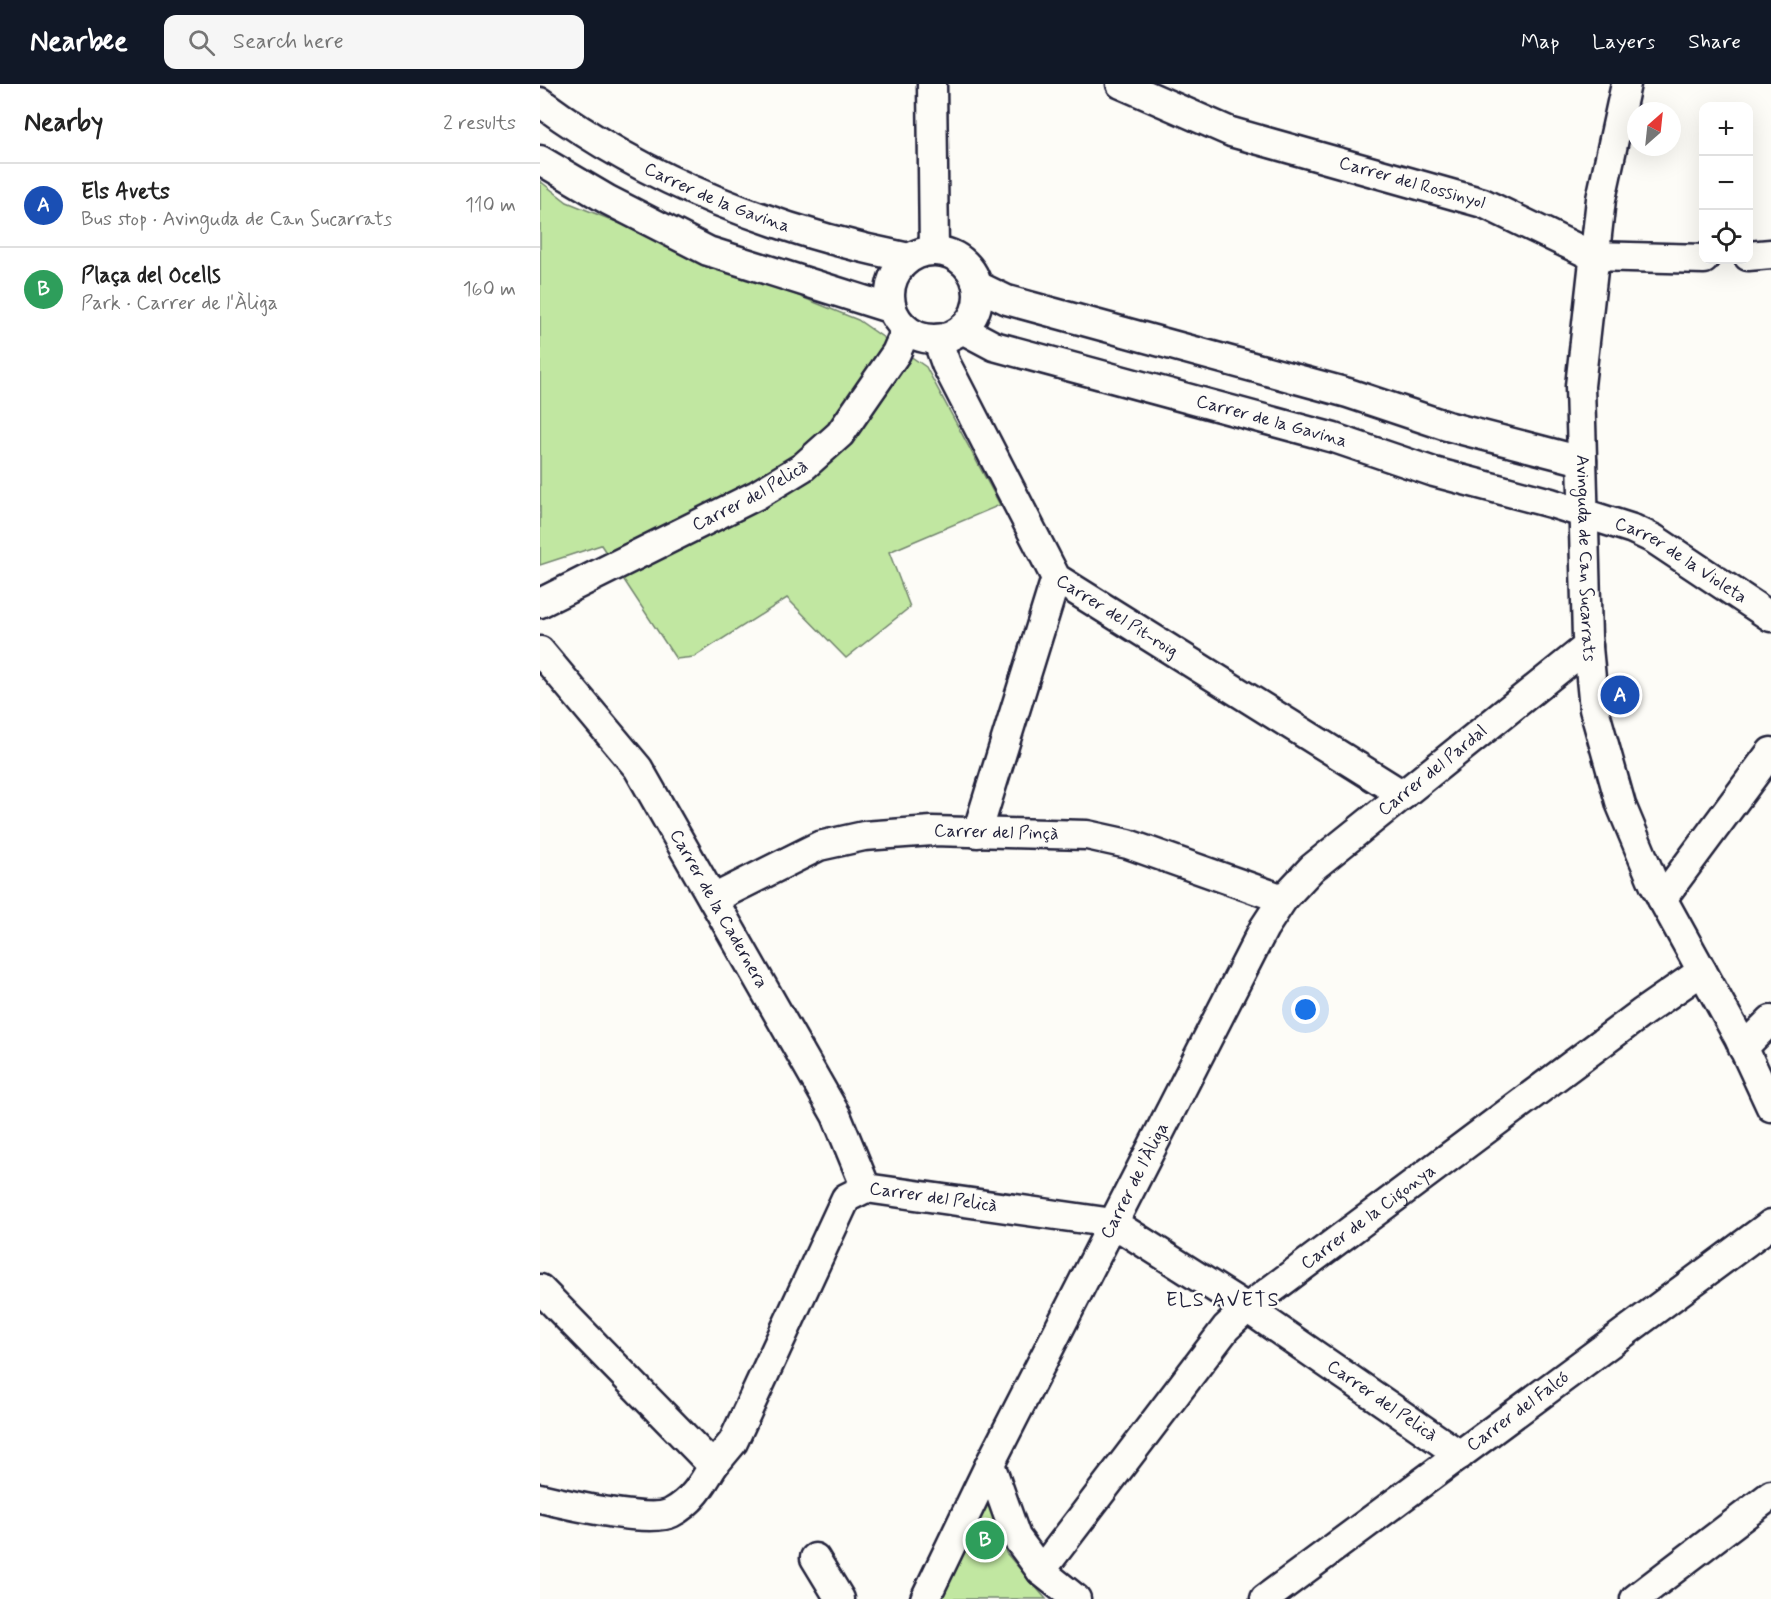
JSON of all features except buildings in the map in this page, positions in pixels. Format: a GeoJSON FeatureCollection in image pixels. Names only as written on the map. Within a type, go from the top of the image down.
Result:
{"type":"FeatureCollection","features":[{"type":"Feature","properties":{"kind":"street"},"geometry":{"type":"LineString","coordinates":[[922,254],[932,84]]}},
{"type":"Feature","properties":{"kind":"street","name":"Carrer del Rossinyol"},"geometry":{"type":"LineString","coordinates":[[1121,84],[1230,132],[1483,203],[1593,256],[1699,259]]}},
{"type":"Feature","properties":{"kind":"street","name":"Avinguda de Can Sucarrats"},"geometry":{"type":"LineString","coordinates":[[1626,84],[1601,199],[1580,386],[1588,646],[1594,709],[1618,794],[1654,884],[1743,1048],[1771,1107]]}},
{"type":"Feature","properties":{"kind":"street","name":"Carrer de la Gavina"},"geometry":{"type":"LineString","coordinates":[[540,102],[631,158],[726,206],[866,249],[922,254]]}},
{"type":"Feature","properties":{"kind":"street"},"geometry":{"type":"LineString","coordinates":[[540,160],[608,200],[708,251],[899,319],[920,337],[950,334],[971,321],[977,307],[978,286],[970,268],[959,258],[922,254],[898,269],[890,287],[899,319]]}},
{"type":"Feature","properties":{"kind":"street"},"geometry":{"type":"LineString","coordinates":[[1753,256],[1771,254]]}},
{"type":"Feature","properties":{"kind":"street"},"geometry":{"type":"LineString","coordinates":[[978,286],[1007,300],[1348,393],[1447,426],[1582,461]]}},
{"type":"Feature","properties":{"kind":"street","name":"Carrer del Pelicà"},"geometry":{"type":"LineString","coordinates":[[540,603],[757,495],[803,467],[840,434],[896,353],[899,319]]}},
{"type":"Feature","properties":{"kind":"street","name":"Carrer de la Gavina"},"geometry":{"type":"LineString","coordinates":[[950,334],[1334,438],[1434,472],[1551,503],[1583,514]]}},
{"type":"Feature","properties":{"kind":"street","name":"Carrer del Pit-roig"},"geometry":{"type":"LineString","coordinates":[[950,334],[946,364],[1056,578],[1403,795]]}},
{"type":"Feature","properties":{"kind":"street","name":"Carrer de la Violeta"},"geometry":{"type":"LineString","coordinates":[[1583,514],[1633,529],[1654,539],[1771,617]]}},
{"type":"Feature","properties":{"kind":"street"},"geometry":{"type":"LineString","coordinates":[[978,833],[1056,578]]}},
{"type":"Feature","properties":{"kind":"street","name":"Carrer del Pardal"},"geometry":{"type":"LineString","coordinates":[[1283,899],[1312,868],[1588,646]]}},
{"type":"Feature","properties":{"kind":"street","name":"Carrer de la Cadernera"},"geometry":{"type":"LineString","coordinates":[[540,651],[638,768],[836,1115],[866,1188]]}},
{"type":"Feature","properties":{"kind":"street"},"geometry":{"type":"LineString","coordinates":[[1662,899],[1771,753]]}},
{"type":"Feature","properties":{"kind":"street","name":"Carrer del Pinçà"},"geometry":{"type":"LineString","coordinates":[[713,899],[819,846],[864,836],[932,831],[1097,837],[1128,844],[1283,899]]}},
{"type":"Feature","properties":{"kind":"street","name":"Carrer de l'Àliga"},"geometry":{"type":"LineString","coordinates":[[925,1599],[990,1464],[1113,1223],[1264,928],[1283,899]]}},
{"type":"Feature","properties":{"kind":"street","name":"Carrer de la Cigonya"},"geometry":{"type":"LineString","coordinates":[[1041,1571],[1226,1328],[1247,1308],[1643,1012],[1702,971]]}},
{"type":"Feature","properties":{"kind":"street"},"geometry":{"type":"LineString","coordinates":[[1743,1048],[1771,1020]]}},
{"type":"Feature","properties":{"kind":"street","name":"Carrer del Pelicà"},"geometry":{"type":"LineString","coordinates":[[540,1498],[626,1515],[669,1514],[697,1494],[713,1466],[733,1442],[846,1198],[866,1188],[1113,1223],[1247,1308],[1460,1455]]}},
{"type":"Feature","properties":{"kind":"street","name":"Carrer del Falcó"},"geometry":{"type":"LineString","coordinates":[[1266,1599],[1771,1224]]}},
{"type":"Feature","properties":{"kind":"street"},"geometry":{"type":"LineString","coordinates":[[540,1289],[713,1466]]}},
{"type":"Feature","properties":{"kind":"street"},"geometry":{"type":"LineString","coordinates":[[990,1464],[1017,1537],[1041,1571],[1076,1599]]}},
{"type":"Feature","properties":{"kind":"street"},"geometry":{"type":"LineString","coordinates":[[1635,1599],[1771,1495]]}},
{"type":"Feature","properties":{"kind":"street"},"geometry":{"type":"LineString","coordinates":[[815,1558],[840,1599]]}},
{"type":"Feature","properties":{"kind":"green space"},"geometry":{"type":"Polygon","coordinates":[[[540,181],[567,202],[858,320],[926,367],[1000,505],[889,552],[910,607],[846,658],[787,598],[694,657],[676,659],[601,545],[540,565],[540,181]]]}},
{"type":"Feature","properties":{"kind":"green space"},"geometry":{"type":"Polygon","coordinates":[[[989,1501],[1000,1527],[1006,1553],[1046,1599],[937,1599],[989,1501]]]}},
{"type":"Feature","properties":{"kind":"place","name":"Els Avets"},"geometry":{"type":"Point","coordinates":[1620,695]}},
{"type":"Feature","properties":{"kind":"place","name":"Plaça del Ocells"},"geometry":{"type":"Point","coordinates":[985,1540]}},
{"type":"Feature","properties":{"kind":"district","name":"ELS AVETS"},"geometry":{"type":"Point","coordinates":[1223,1300]}}]}
